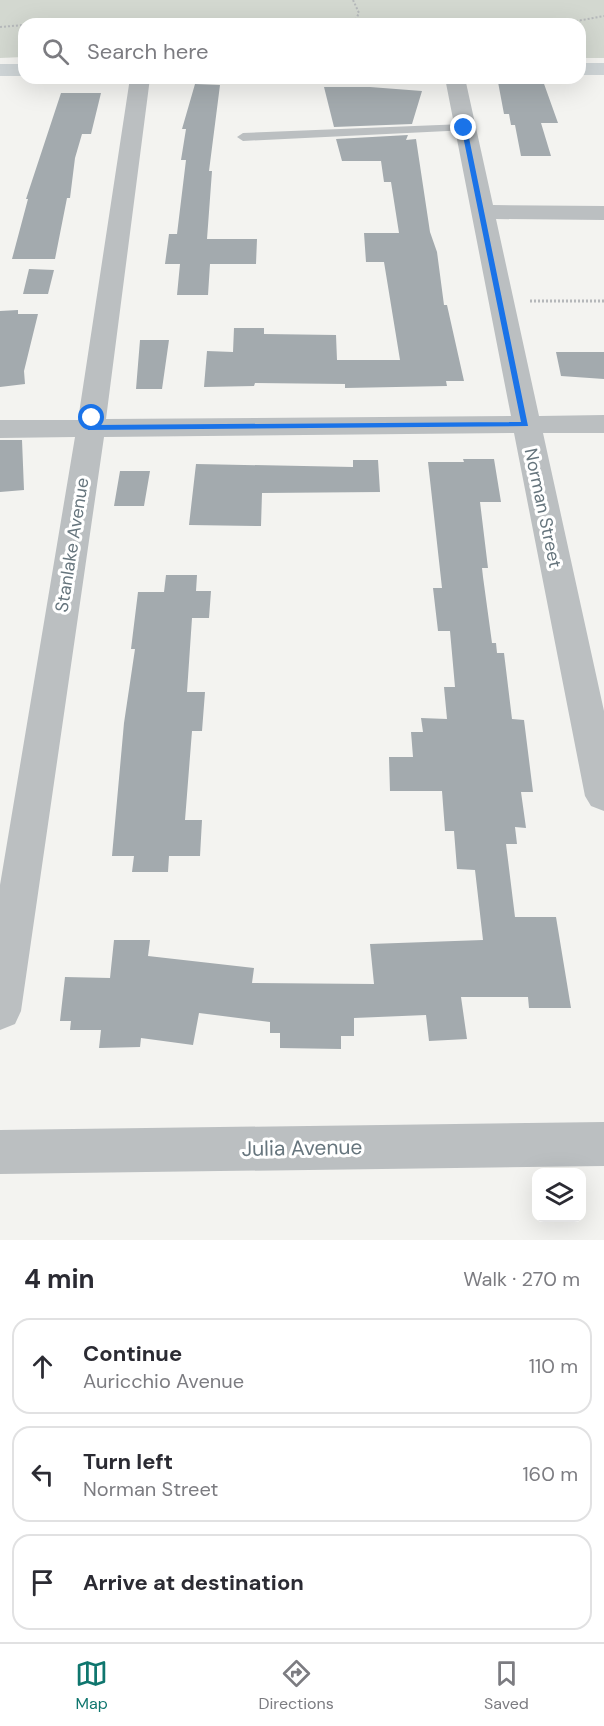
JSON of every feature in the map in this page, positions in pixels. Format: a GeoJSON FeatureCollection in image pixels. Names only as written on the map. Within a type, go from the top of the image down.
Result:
{"type":"FeatureCollection","features":[{"type":"Feature","properties":{"kind":"main road"},"geometry":{"type":"LineString","coordinates":[[0,58],[18,58]]}},
{"type":"Feature","properties":{"kind":"main road"},"geometry":{"type":"LineString","coordinates":[[586,58],[604,58]]}},
{"type":"Feature","properties":{"kind":"main road"},"geometry":{"type":"LineString","coordinates":[[586,69],[604,69]]}},
{"type":"Feature","properties":{"kind":"main road"},"geometry":{"type":"LineString","coordinates":[[0,70],[18,70]]}},
{"type":"Feature","properties":{"kind":"street","name":"Stanlake Avenue"},"geometry":{"type":"LineString","coordinates":[[0,1011],[91,428],[139,84]]}},
{"type":"Feature","properties":{"kind":"street","name":"Norman Street"},"geometry":{"type":"LineString","coordinates":[[456,84],[604,796]]}},
{"type":"Feature","properties":{"kind":"street"},"geometry":{"type":"LineString","coordinates":[[481,212],[604,213]]}},
{"type":"Feature","properties":{"kind":"street"},"geometry":{"type":"LineString","coordinates":[[0,429],[604,424]]}},
{"type":"Feature","properties":{"kind":"street","name":"Julia Avenue"},"geometry":{"type":"LineString","coordinates":[[0,1152],[604,1144]]}},
{"type":"Feature","properties":{"kind":"lane"},"geometry":{"type":"LineString","coordinates":[[243,137],[464,128]]}},
{"type":"Feature","properties":{"kind":"path"},"geometry":{"type":"LineString","coordinates":[[353,0],[359,13],[357,18]]}},
{"type":"Feature","properties":{"kind":"path"},"geometry":{"type":"LineString","coordinates":[[586,19],[604,16]]}},
{"type":"Feature","properties":{"kind":"path"},"geometry":{"type":"LineString","coordinates":[[0,27],[18,26]]}},
{"type":"Feature","properties":{"kind":"path"},"geometry":{"type":"LineString","coordinates":[[500,302],[604,301]]}},
{"type":"Feature","properties":{"kind":"shaded area"},"geometry":{"type":"Polygon","coordinates":[[[0,0],[604,0],[604,58],[586,58],[586,18],[18,18],[18,57],[0,58],[0,0]]]}},
{"type":"Feature","properties":{"kind":"building"},"geometry":{"type":"Polygon","coordinates":[[[195,84],[220,85],[209,171],[212,171],[207,239],[257,239],[256,264],[210,264],[208,295],[177,295],[180,264],[165,264],[169,234],[177,234],[186,160],[181,160],[186,129],[182,129],[195,84]]]}},
{"type":"Feature","properties":{"kind":"building"},"geometry":{"type":"Polygon","coordinates":[[[498,84],[544,84],[558,123],[541,123],[551,156],[521,156],[515,125],[511,125],[509,114],[504,114],[498,84]]]}},
{"type":"Feature","properties":{"kind":"building"},"geometry":{"type":"Polygon","coordinates":[[[324,87],[370,87],[422,91],[412,124],[334,127],[324,87]]]}},
{"type":"Feature","properties":{"kind":"building"},"geometry":{"type":"Polygon","coordinates":[[[61,93],[101,93],[91,134],[82,134],[75,158],[70,198],[67,198],[55,259],[12,259],[28,199],[26,199],[61,93]]]}},
{"type":"Feature","properties":{"kind":"building"},"geometry":{"type":"Polygon","coordinates":[[[408,135],[406,140],[416,139],[430,232],[437,252],[444,305],[447,305],[464,381],[446,381],[447,386],[345,388],[345,384],[255,383],[254,386],[204,387],[207,351],[233,352],[234,328],[264,328],[264,334],[336,335],[337,360],[400,360],[384,262],[366,262],[364,233],[399,233],[391,182],[384,182],[381,161],[342,161],[336,139],[408,135]]]}},
{"type":"Feature","properties":{"kind":"building"},"geometry":{"type":"Polygon","coordinates":[[[29,269],[54,270],[48,294],[23,294],[29,269]]]}},
{"type":"Feature","properties":{"kind":"building"},"geometry":{"type":"Polygon","coordinates":[[[18,310],[18,314],[38,314],[24,371],[25,384],[0,387],[0,311],[18,310]]]}},
{"type":"Feature","properties":{"kind":"building"},"geometry":{"type":"Polygon","coordinates":[[[140,340],[169,340],[162,389],[136,389],[140,340]]]}},
{"type":"Feature","properties":{"kind":"building"},"geometry":{"type":"Polygon","coordinates":[[[556,352],[604,352],[604,379],[561,376],[556,352]]]}},
{"type":"Feature","properties":{"kind":"building"},"geometry":{"type":"Polygon","coordinates":[[[0,440],[22,440],[24,490],[0,492],[0,440]]]}},
{"type":"Feature","properties":{"kind":"building"},"geometry":{"type":"Polygon","coordinates":[[[463,459],[494,459],[501,502],[480,502],[488,568],[482,568],[492,643],[496,643],[497,653],[504,653],[512,719],[524,720],[533,792],[521,792],[526,828],[515,827],[517,844],[506,844],[515,917],[556,917],[571,1008],[529,1008],[528,997],[461,997],[467,1039],[429,1041],[426,1015],[354,1018],[354,1036],[341,1036],[341,1049],[280,1048],[280,1033],[270,1033],[270,1022],[199,1013],[193,1045],[141,1038],[140,1047],[99,1048],[101,1030],[70,1030],[71,1021],[60,1021],[65,977],[110,978],[114,940],[150,940],[148,956],[254,968],[252,983],[374,984],[370,944],[483,940],[475,870],[457,869],[454,831],[445,831],[442,791],[390,791],[389,757],[413,757],[411,732],[423,732],[421,718],[447,719],[444,687],[455,687],[450,631],[438,631],[433,588],[442,588],[428,462],[464,462],[463,459]]]}},
{"type":"Feature","properties":{"kind":"building"},"geometry":{"type":"Polygon","coordinates":[[[353,460],[378,460],[380,492],[262,493],[261,526],[189,525],[196,464],[353,467],[353,460]]]}},
{"type":"Feature","properties":{"kind":"building"},"geometry":{"type":"Polygon","coordinates":[[[120,471],[150,471],[144,506],[114,506],[120,471]]]}},
{"type":"Feature","properties":{"kind":"building"},"geometry":{"type":"Polygon","coordinates":[[[166,575],[197,575],[196,591],[211,591],[209,618],[192,618],[187,692],[205,692],[202,731],[192,731],[185,820],[202,820],[200,856],[169,856],[168,872],[132,872],[134,856],[112,856],[124,723],[135,649],[131,649],[138,592],[164,592],[166,575]]]}},
{"type":"Feature","properties":{"kind":"route"},"geometry":{"type":"LineString","coordinates":[[92,418],[91,428],[525,424],[464,128]]}}]}
